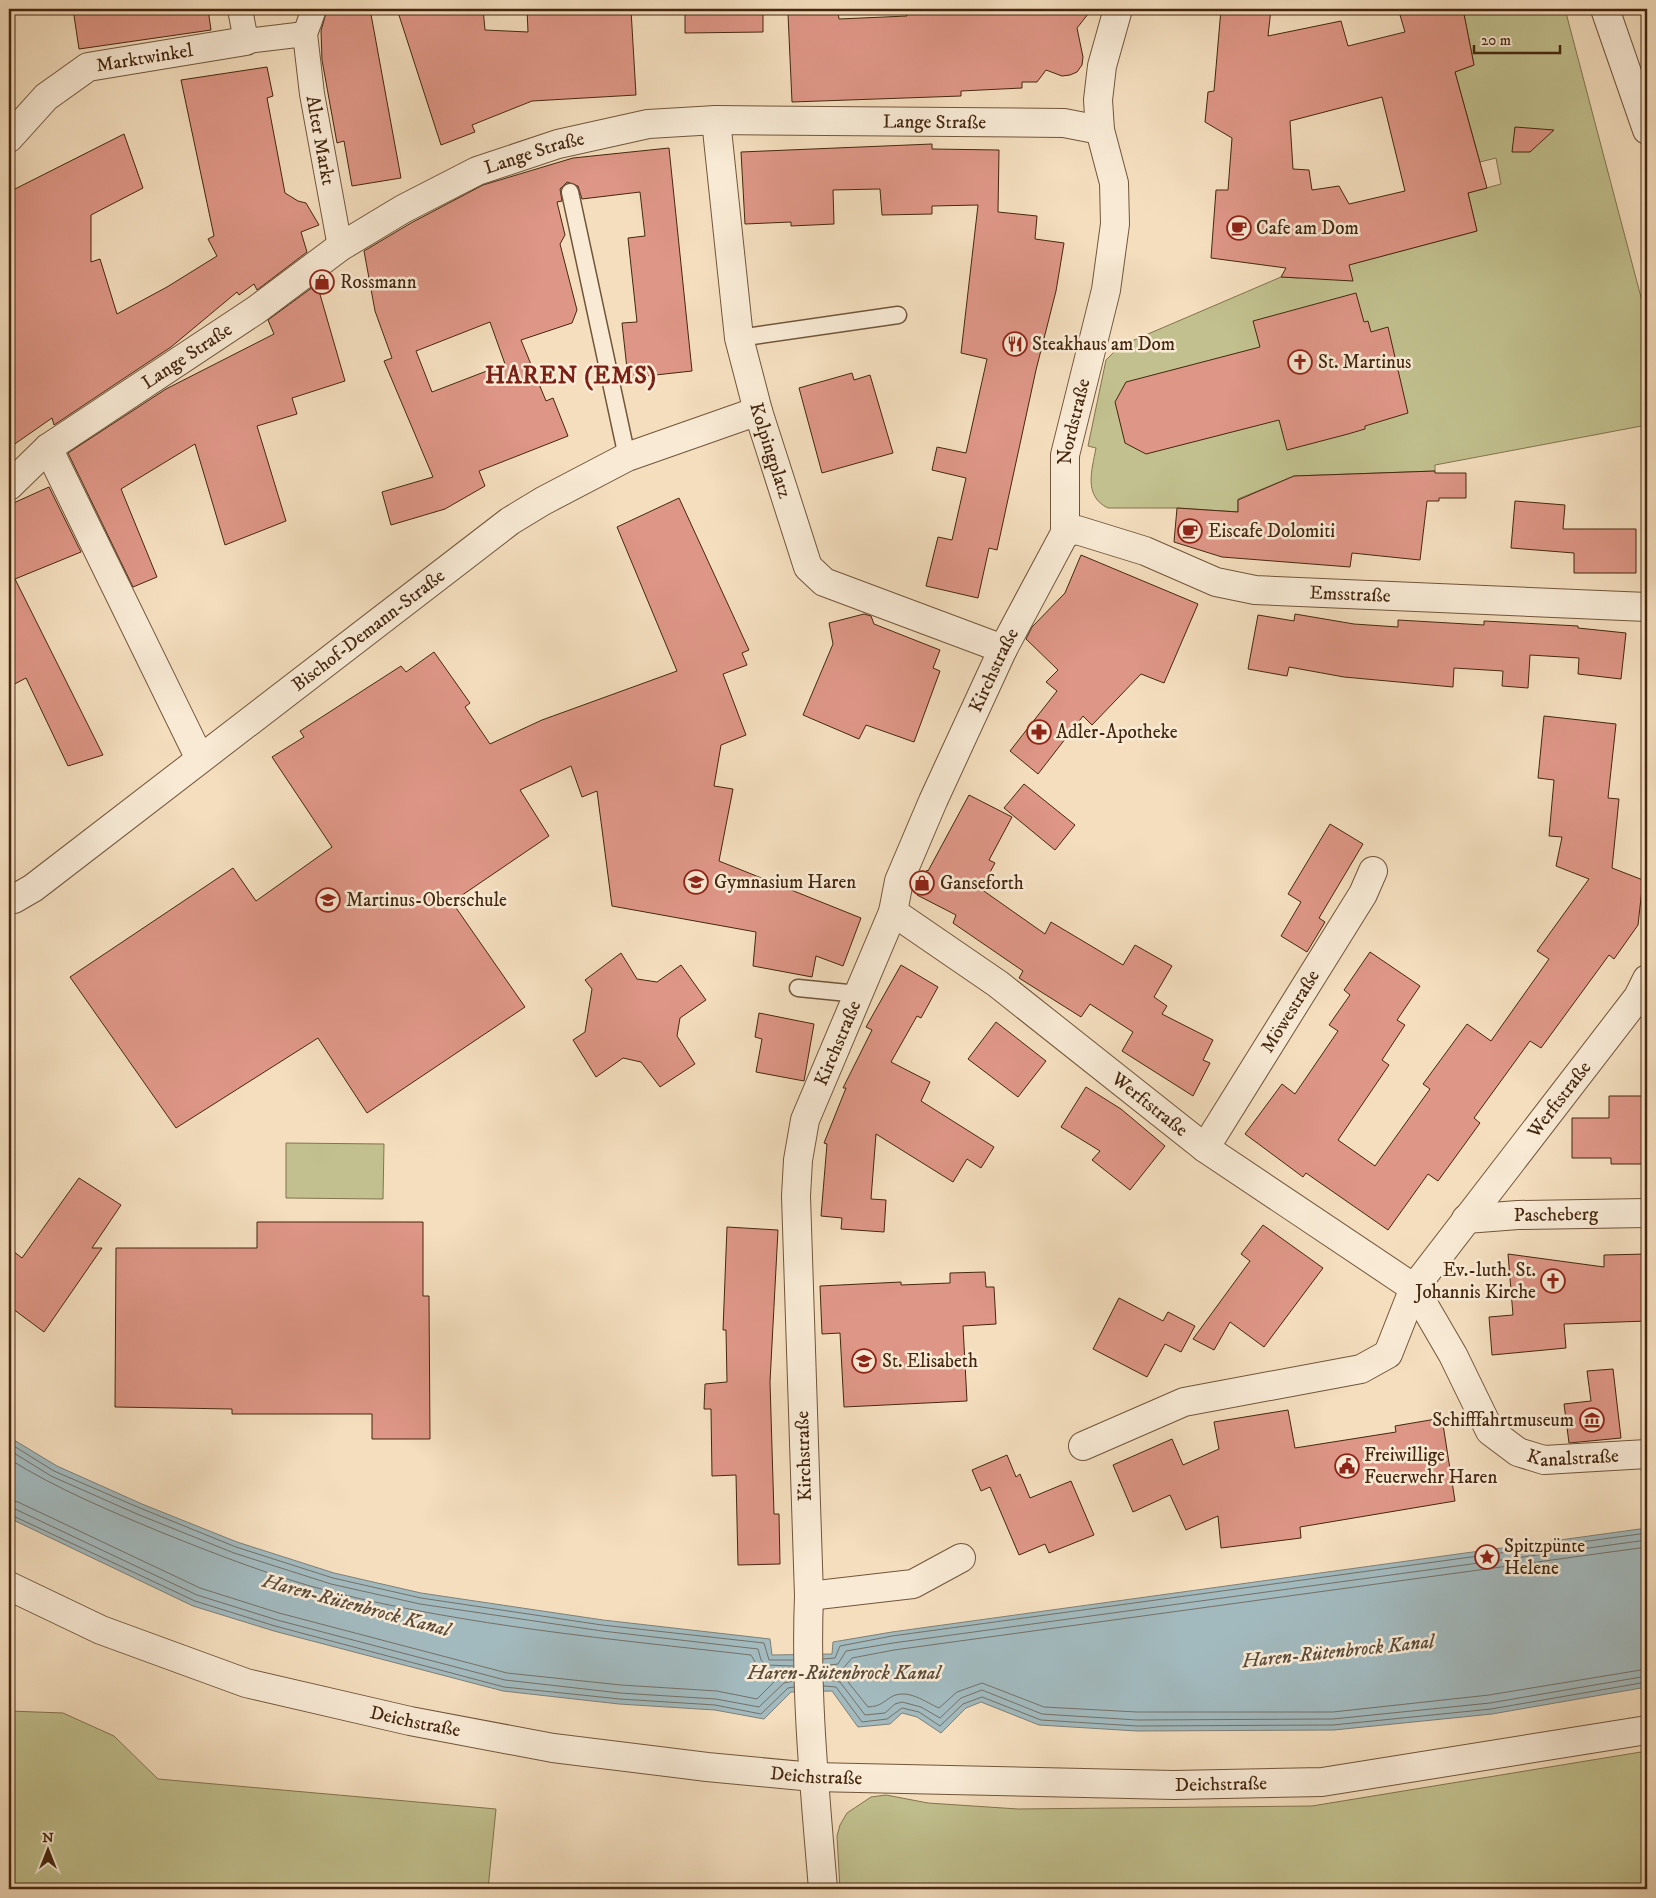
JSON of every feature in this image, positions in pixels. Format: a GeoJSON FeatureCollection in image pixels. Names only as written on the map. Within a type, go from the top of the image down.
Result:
{"type":"FeatureCollection","features":[{"type":"Feature","properties":{"kind":"street"},"geometry":{"type":"LineString","coordinates":[[240,9],[246,41],[305,34]]}},
{"type":"Feature","properties":{"kind":"street","name":"Alter Markt"},"geometry":{"type":"LineString","coordinates":[[314,9],[305,34],[312,94],[340,247]]}},
{"type":"Feature","properties":{"kind":"street"},"geometry":{"type":"LineString","coordinates":[[1100,130],[1098,100],[1102,66],[1118,9]]}},
{"type":"Feature","properties":{"kind":"street"},"geometry":{"type":"LineString","coordinates":[[1606,9],[1647,130]]}},
{"type":"Feature","properties":{"kind":"street","name":"Marktwinkel"},"geometry":{"type":"LineString","coordinates":[[9,138],[46,97],[88,67],[246,41]]}},
{"type":"Feature","properties":{"kind":"street","name":"Lange Straße"},"geometry":{"type":"LineString","coordinates":[[9,486],[48,448],[256,310],[340,247],[403,209],[477,171],[558,144],[608,131],[648,124],[716,120],[1064,123],[1100,130]]}},
{"type":"Feature","properties":{"kind":"street","name":"Kolpingplatz"},"geometry":{"type":"LineString","coordinates":[[716,120],[739,338],[758,411],[808,567],[824,582],[1002,649]]}},
{"type":"Feature","properties":{"kind":"street","name":"Nordstraße"},"geometry":{"type":"LineString","coordinates":[[1064,533],[1065,455],[1106,290],[1115,224],[1114,183],[1100,130]]}},
{"type":"Feature","properties":{"kind":"street","name":"Bischof-Demann-Straße"},"geometry":{"type":"LineString","coordinates":[[9,900],[33,888],[510,521],[543,500],[627,457],[758,411]]}},
{"type":"Feature","properties":{"kind":"street"},"geometry":{"type":"LineString","coordinates":[[48,448],[200,759]]}},
{"type":"Feature","properties":{"kind":"street","name":"Emsstraße"},"geometry":{"type":"LineString","coordinates":[[1064,533],[1077,530],[1145,551],[1216,582],[1255,590],[1647,607]]}},
{"type":"Feature","properties":{"kind":"street","name":"Kirchstraße"},"geometry":{"type":"LineString","coordinates":[[823,1889],[809,1691],[796,1196],[798,1160],[805,1120],[893,912],[899,880],[1002,649],[1064,533]]}},
{"type":"Feature","properties":{"kind":"street","name":"Möwestraße"},"geometry":{"type":"LineString","coordinates":[[1205,1148],[1358,902],[1373,871]]}},
{"type":"Feature","properties":{"kind":"street","name":"Werftstraße"},"geometry":{"type":"LineString","coordinates":[[893,912],[998,984],[1205,1148],[1414,1288]]}},
{"type":"Feature","properties":{"kind":"street","name":"Werftstraße"},"geometry":{"type":"LineString","coordinates":[[1082,1446],[1184,1402],[1361,1369],[1388,1354],[1414,1288],[1638,997],[1647,979]]}},
{"type":"Feature","properties":{"kind":"street","name":"Pascheberg"},"geometry":{"type":"LineString","coordinates":[[1466,1219],[1518,1215],[1647,1213]]}},
{"type":"Feature","properties":{"kind":"street","name":"Kanalstraße"},"geometry":{"type":"LineString","coordinates":[[1414,1288],[1453,1355],[1490,1431],[1518,1452],[1544,1460],[1647,1454]]}},
{"type":"Feature","properties":{"kind":"street"},"geometry":{"type":"LineString","coordinates":[[808,1596],[913,1584],[961,1558]]}},
{"type":"Feature","properties":{"kind":"street","name":"Deichstraße"},"geometry":{"type":"LineString","coordinates":[[9,1586],[101,1630],[246,1683],[410,1721],[552,1748],[707,1767],[814,1777],[1174,1785],[1322,1782],[1647,1730]]}},
{"type":"Feature","properties":{"kind":"lane"},"geometry":{"type":"LineString","coordinates":[[570,192],[627,457]]}},
{"type":"Feature","properties":{"kind":"lane"},"geometry":{"type":"LineString","coordinates":[[739,338],[898,315]]}},
{"type":"Feature","properties":{"kind":"lane"},"geometry":{"type":"LineString","coordinates":[[798,988],[858,994]]}},
{"type":"Feature","properties":{"kind":"shaded area"},"geometry":{"type":"Polygon","coordinates":[[[1463,9],[1565,9],[1647,320],[1647,425],[1435,465],[1435,471],[1294,476],[1238,499],[1238,512],[1177,508],[1108,508],[1100,503],[1092,490],[1091,482],[1096,448],[1088,446],[1106,360],[1120,346],[1281,277],[1299,278],[1477,231],[1468,193],[1501,184],[1496,158],[1480,162],[1455,72],[1474,65],[1463,9]]]}},
{"type":"Feature","properties":{"kind":"shaded area"},"geometry":{"type":"Polygon","coordinates":[[[286,1143],[384,1144],[383,1199],[286,1198],[286,1143]]]}},
{"type":"Feature","properties":{"kind":"shaded area"},"geometry":{"type":"Polygon","coordinates":[[[9,1711],[63,1713],[114,1736],[158,1779],[496,1809],[488,1889],[9,1889],[9,1711]]]}},
{"type":"Feature","properties":{"kind":"shaded area"},"geometry":{"type":"Polygon","coordinates":[[[1647,1751],[1647,1889],[840,1889],[837,1836],[840,1825],[847,1813],[871,1797],[886,1795],[928,1803],[1018,1809],[1312,1806],[1647,1751]]]}},
{"type":"Feature","properties":{"kind":"water","name":"Haren-Rütenbrock Kanal"},"geometry":{"type":"Polygon","coordinates":[[[9,1437],[57,1466],[142,1504],[237,1542],[334,1573],[421,1593],[603,1620],[770,1639],[772,1655],[832,1654],[833,1642],[892,1632],[1647,1528],[1647,1687],[1492,1714],[1334,1730],[1137,1731],[1039,1725],[981,1702],[966,1708],[941,1733],[917,1717],[902,1713],[890,1724],[858,1727],[832,1691],[791,1692],[764,1719],[715,1710],[619,1704],[503,1691],[274,1631],[193,1606],[9,1518],[9,1437]]]}},
{"type":"Feature","properties":{"kind":"building"},"geometry":{"type":"Polygon","coordinates":[[[73,9],[208,9],[211,30],[79,49],[73,9]]]}},
{"type":"Feature","properties":{"kind":"building"},"geometry":{"type":"Polygon","coordinates":[[[327,9],[370,9],[401,178],[352,186],[344,141],[337,143],[322,60],[321,31],[327,9]]]}},
{"type":"Feature","properties":{"kind":"building"},"geometry":{"type":"Polygon","coordinates":[[[397,9],[483,9],[485,30],[528,32],[527,9],[576,9],[577,13],[631,10],[636,95],[532,101],[472,125],[475,132],[441,145],[397,9]]]}},
{"type":"Feature","properties":{"kind":"building"},"geometry":{"type":"Polygon","coordinates":[[[685,9],[763,9],[763,32],[685,33],[685,9]]]}},
{"type":"Feature","properties":{"kind":"building"},"geometry":{"type":"Polygon","coordinates":[[[907,9],[1092,9],[1077,28],[1083,57],[1082,65],[1077,72],[1070,75],[1062,76],[1046,70],[1037,82],[1022,82],[1022,88],[961,91],[961,96],[792,102],[788,14],[838,12],[839,19],[907,16],[907,9]]]}},
{"type":"Feature","properties":{"kind":"building"},"geometry":{"type":"Polygon","coordinates":[[[1221,9],[1271,9],[1268,36],[1341,21],[1348,46],[1405,32],[1400,15],[1422,9],[1463,9],[1474,65],[1455,72],[1487,188],[1468,193],[1477,231],[1349,265],[1353,281],[1281,277],[1286,268],[1211,258],[1216,190],[1228,190],[1232,138],[1205,122],[1208,92],[1214,91],[1221,9]],[[1382,97],[1290,121],[1293,169],[1309,170],[1312,190],[1339,186],[1349,204],[1405,191],[1382,97]]]}},
{"type":"Feature","properties":{"kind":"building"},"geometry":{"type":"Polygon","coordinates":[[[267,67],[273,96],[267,98],[285,193],[298,201],[306,203],[319,225],[301,232],[307,252],[257,290],[254,284],[239,295],[237,292],[171,347],[54,425],[52,418],[9,448],[9,192],[124,134],[143,188],[91,215],[91,262],[100,259],[117,314],[167,287],[217,256],[208,239],[214,236],[181,80],[267,67]]]}},
{"type":"Feature","properties":{"kind":"building"},"geometry":{"type":"Polygon","coordinates":[[[1515,127],[1554,130],[1530,152],[1512,152],[1515,127]]]}},
{"type":"Feature","properties":{"kind":"building"},"geometry":{"type":"Polygon","coordinates":[[[932,144],[932,149],[999,150],[998,212],[1037,216],[1035,239],[1064,243],[1056,291],[1036,370],[997,550],[989,548],[978,598],[926,586],[938,537],[952,540],[966,478],[932,470],[937,447],[966,453],[987,359],[961,353],[978,205],[932,206],[932,214],[882,215],[880,189],[833,190],[834,224],[791,226],[791,222],[745,224],[741,152],[932,144]]]}},
{"type":"Feature","properties":{"kind":"building"},"geometry":{"type":"Polygon","coordinates":[[[669,148],[692,371],[628,378],[622,323],[637,322],[628,238],[645,236],[640,192],[582,199],[578,186],[567,182],[560,189],[562,201],[557,202],[565,235],[560,244],[577,310],[572,323],[521,340],[546,401],[553,398],[568,436],[479,471],[485,486],[445,509],[391,525],[382,492],[433,477],[384,361],[392,358],[375,311],[364,251],[411,223],[483,185],[573,158],[669,148]],[[490,322],[416,351],[432,392],[505,364],[490,322]]]}},
{"type":"Feature","properties":{"kind":"building"},"geometry":{"type":"Polygon","coordinates":[[[317,284],[345,381],[292,398],[297,414],[257,426],[286,521],[225,545],[195,444],[121,489],[157,577],[133,587],[68,453],[166,389],[274,334],[268,320],[317,284]]]}},
{"type":"Feature","properties":{"kind":"building","name":"St. Martinus"},"geometry":{"type":"Polygon","coordinates":[[[1356,293],[1364,322],[1368,321],[1371,332],[1388,327],[1408,413],[1365,426],[1365,429],[1287,450],[1279,420],[1146,454],[1125,443],[1115,402],[1126,382],[1260,347],[1253,321],[1356,293]]]}},
{"type":"Feature","properties":{"kind":"building"},"geometry":{"type":"Polygon","coordinates":[[[852,373],[854,380],[870,375],[893,453],[822,473],[799,388],[852,373]]]}},
{"type":"Feature","properties":{"kind":"building"},"geometry":{"type":"Polygon","coordinates":[[[1435,471],[1435,473],[1466,473],[1466,498],[1439,498],[1439,501],[1427,501],[1420,560],[1352,553],[1350,567],[1222,557],[1174,542],[1177,508],[1238,512],[1238,500],[1294,476],[1435,471]]]}},
{"type":"Feature","properties":{"kind":"building"},"geometry":{"type":"Polygon","coordinates":[[[49,487],[81,552],[15,579],[103,755],[68,766],[26,678],[9,687],[9,505],[49,487]]]}},
{"type":"Feature","properties":{"kind":"building"},"geometry":{"type":"Polygon","coordinates":[[[679,498],[749,650],[742,653],[747,665],[723,674],[746,735],[721,745],[714,786],[733,789],[719,861],[861,918],[843,966],[816,956],[812,977],[753,966],[756,932],[612,906],[597,791],[582,797],[571,766],[520,790],[549,836],[452,902],[525,1007],[367,1113],[318,1038],[176,1128],[70,977],[233,868],[256,901],[332,847],[272,757],[304,737],[300,731],[401,666],[406,672],[434,652],[470,703],[465,707],[490,744],[542,720],[677,671],[617,527],[679,498]]]}},
{"type":"Feature","properties":{"kind":"building"},"geometry":{"type":"Polygon","coordinates":[[[1515,501],[1565,505],[1563,529],[1636,529],[1636,573],[1574,573],[1574,553],[1511,548],[1515,501]]]}},
{"type":"Feature","properties":{"kind":"building"},"geometry":{"type":"Polygon","coordinates":[[[1081,555],[1198,604],[1164,683],[1141,674],[1092,725],[1083,716],[1038,774],[1010,751],[1057,691],[1046,682],[1058,670],[1026,639],[1032,627],[1065,593],[1081,555]]]}},
{"type":"Feature","properties":{"kind":"building"},"geometry":{"type":"Polygon","coordinates":[[[864,614],[871,616],[874,624],[940,650],[933,668],[940,671],[914,742],[866,725],[859,739],[803,715],[833,644],[829,623],[864,614]]]}},
{"type":"Feature","properties":{"kind":"building"},"geometry":{"type":"Polygon","coordinates":[[[1295,614],[1354,624],[1398,627],[1398,620],[1484,625],[1484,621],[1578,626],[1578,628],[1626,633],[1621,679],[1578,674],[1579,658],[1530,655],[1528,688],[1502,686],[1503,671],[1454,668],[1453,687],[1344,677],[1289,667],[1287,676],[1248,669],[1258,615],[1294,621],[1295,614]]]}},
{"type":"Feature","properties":{"kind":"building"},"geometry":{"type":"Polygon","coordinates":[[[1544,716],[1616,724],[1608,798],[1619,799],[1612,868],[1643,880],[1638,925],[1614,959],[1609,955],[1541,1048],[1530,1041],[1474,1118],[1480,1123],[1438,1181],[1428,1174],[1388,1230],[1306,1173],[1303,1177],[1245,1134],[1282,1084],[1295,1094],[1338,1031],[1329,1025],[1350,995],[1344,990],[1370,952],[1420,986],[1397,1020],[1405,1025],[1382,1060],[1389,1065],[1338,1140],[1375,1166],[1430,1089],[1423,1084],[1467,1024],[1491,1041],[1549,959],[1537,951],[1589,879],[1556,866],[1562,837],[1549,836],[1554,780],[1538,778],[1544,716]]]}},
{"type":"Feature","properties":{"kind":"building"},"geometry":{"type":"Polygon","coordinates":[[[1024,784],[1075,825],[1055,850],[1004,808],[1024,784]]]}},
{"type":"Feature","properties":{"kind":"building"},"geometry":{"type":"Polygon","coordinates":[[[969,795],[1012,817],[989,860],[995,863],[981,889],[1045,934],[1051,922],[1123,965],[1135,945],[1172,966],[1154,997],[1167,1006],[1162,1014],[1213,1040],[1203,1060],[1210,1063],[1193,1096],[1122,1051],[1133,1032],[1090,1004],[1081,1017],[1019,978],[1023,971],[953,923],[956,915],[917,895],[927,870],[969,795]]]}},
{"type":"Feature","properties":{"kind":"building"},"geometry":{"type":"Polygon","coordinates":[[[1330,824],[1363,844],[1319,918],[1325,922],[1307,952],[1281,936],[1301,902],[1288,894],[1330,824]]]}},
{"type":"Feature","properties":{"kind":"building"},"geometry":{"type":"Polygon","coordinates":[[[621,953],[637,979],[657,982],[681,965],[706,1000],[680,1018],[677,1036],[695,1064],[660,1087],[641,1062],[623,1058],[596,1077],[573,1040],[585,1032],[592,989],[585,980],[621,953]]]}},
{"type":"Feature","properties":{"kind":"building"},"geometry":{"type":"Polygon","coordinates":[[[901,965],[938,987],[921,1018],[917,1016],[891,1062],[930,1082],[921,1101],[994,1147],[981,1168],[967,1159],[953,1182],[876,1134],[871,1199],[886,1200],[884,1232],[841,1229],[842,1218],[821,1216],[827,1144],[824,1143],[846,1088],[843,1088],[872,1030],[866,1027],[901,965]]]}},
{"type":"Feature","properties":{"kind":"building"},"geometry":{"type":"Polygon","coordinates":[[[759,1013],[814,1024],[804,1081],[756,1072],[762,1039],[755,1037],[759,1013]]]}},
{"type":"Feature","properties":{"kind":"building"},"geometry":{"type":"Polygon","coordinates":[[[996,1022],[1046,1061],[1018,1097],[968,1059],[996,1022]]]}},
{"type":"Feature","properties":{"kind":"building"},"geometry":{"type":"Polygon","coordinates":[[[1086,1087],[1121,1109],[1165,1146],[1130,1190],[1092,1160],[1100,1151],[1061,1127],[1086,1087]]]}},
{"type":"Feature","properties":{"kind":"building"},"geometry":{"type":"Polygon","coordinates":[[[1609,1096],[1643,1096],[1643,1164],[1611,1164],[1611,1158],[1572,1158],[1572,1118],[1609,1118],[1609,1096]]]}},
{"type":"Feature","properties":{"kind":"building"},"geometry":{"type":"Polygon","coordinates":[[[79,1178],[121,1205],[92,1248],[102,1248],[44,1332],[9,1306],[9,1248],[22,1258],[79,1178]]]}},
{"type":"Feature","properties":{"kind":"building"},"geometry":{"type":"Polygon","coordinates":[[[257,1222],[423,1222],[423,1296],[429,1296],[430,1439],[372,1439],[372,1414],[232,1414],[232,1409],[115,1407],[116,1248],[257,1248],[257,1222]]]}},
{"type":"Feature","properties":{"kind":"building"},"geometry":{"type":"Polygon","coordinates":[[[1263,1225],[1323,1268],[1264,1347],[1230,1322],[1214,1350],[1193,1339],[1250,1261],[1241,1254],[1263,1225]]]}},
{"type":"Feature","properties":{"kind":"building"},"geometry":{"type":"Polygon","coordinates":[[[727,1227],[778,1230],[770,1382],[774,1514],[779,1514],[780,1564],[738,1565],[736,1475],[712,1476],[711,1409],[704,1409],[705,1384],[727,1382],[726,1330],[723,1330],[727,1227]]]}},
{"type":"Feature","properties":{"kind":"building"},"geometry":{"type":"Polygon","coordinates":[[[1508,1254],[1604,1267],[1604,1255],[1647,1254],[1647,1321],[1564,1324],[1566,1348],[1492,1355],[1489,1317],[1513,1315],[1508,1254]]]}},
{"type":"Feature","properties":{"kind":"building"},"geometry":{"type":"Polygon","coordinates":[[[985,1272],[986,1287],[994,1287],[996,1324],[963,1326],[967,1401],[844,1407],[840,1333],[822,1334],[820,1286],[901,1282],[901,1285],[950,1283],[950,1273],[985,1272]]]}},
{"type":"Feature","properties":{"kind":"building"},"geometry":{"type":"Polygon","coordinates":[[[1119,1298],[1163,1321],[1168,1312],[1195,1326],[1181,1352],[1165,1344],[1147,1377],[1093,1349],[1119,1298]]]}},
{"type":"Feature","properties":{"kind":"building"},"geometry":{"type":"Polygon","coordinates":[[[1613,1369],[1621,1438],[1569,1443],[1564,1404],[1591,1401],[1587,1371],[1613,1369]]]}},
{"type":"Feature","properties":{"kind":"building"},"geometry":{"type":"Polygon","coordinates":[[[1288,1410],[1295,1448],[1396,1432],[1395,1426],[1442,1418],[1455,1501],[1300,1527],[1301,1538],[1221,1548],[1218,1516],[1186,1530],[1170,1495],[1133,1512],[1113,1465],[1172,1439],[1183,1465],[1219,1449],[1214,1422],[1288,1410]]]}},
{"type":"Feature","properties":{"kind":"building"},"geometry":{"type":"Polygon","coordinates":[[[1007,1455],[1016,1477],[1020,1474],[1030,1498],[1071,1481],[1094,1535],[1049,1553],[1045,1544],[1019,1555],[990,1487],[981,1491],[972,1470],[1007,1455]]]}},
{"type":"Feature","properties":{"kind":"place","name":"Cafe am Dom"},"geometry":{"type":"Point","coordinates":[1239,228]}},
{"type":"Feature","properties":{"kind":"place","name":"Rossmann"},"geometry":{"type":"Point","coordinates":[322,282]}},
{"type":"Feature","properties":{"kind":"place","name":"Steakhaus am Dom"},"geometry":{"type":"Point","coordinates":[1015,344]}},
{"type":"Feature","properties":{"kind":"place","name":"St. Martinus"},"geometry":{"type":"Point","coordinates":[1300,362]}},
{"type":"Feature","properties":{"kind":"place","name":"Eiscafe Dolomiti"},"geometry":{"type":"Point","coordinates":[1190,531]}},
{"type":"Feature","properties":{"kind":"place","name":"Adler-Apotheke"},"geometry":{"type":"Point","coordinates":[1039,732]}},
{"type":"Feature","properties":{"kind":"place","name":"Gymnasium Haren"},"geometry":{"type":"Point","coordinates":[696,882]}},
{"type":"Feature","properties":{"kind":"place","name":"Ganseforth"},"geometry":{"type":"Point","coordinates":[922,883]}},
{"type":"Feature","properties":{"kind":"place","name":"Martinus-Oberschule"},"geometry":{"type":"Point","coordinates":[328,900]}},
{"type":"Feature","properties":{"kind":"place","name":"Ev.-luth. St. Johannis Kirche"},"geometry":{"type":"Point","coordinates":[1553,1281]}},
{"type":"Feature","properties":{"kind":"place","name":"St. Elisabeth"},"geometry":{"type":"Point","coordinates":[864,1361]}},
{"type":"Feature","properties":{"kind":"place","name":"Schifffahrtmuseum"},"geometry":{"type":"Point","coordinates":[1592,1420]}},
{"type":"Feature","properties":{"kind":"place","name":"Freiwillige Feuerwehr Haren"},"geometry":{"type":"Point","coordinates":[1347,1466]}},
{"type":"Feature","properties":{"kind":"place","name":"Spitzpünte Helene"},"geometry":{"type":"Point","coordinates":[1487,1557]}},
{"type":"Feature","properties":{"kind":"district","name":"HAREN (EMS)"},"geometry":{"type":"Point","coordinates":[571,376]}}]}
